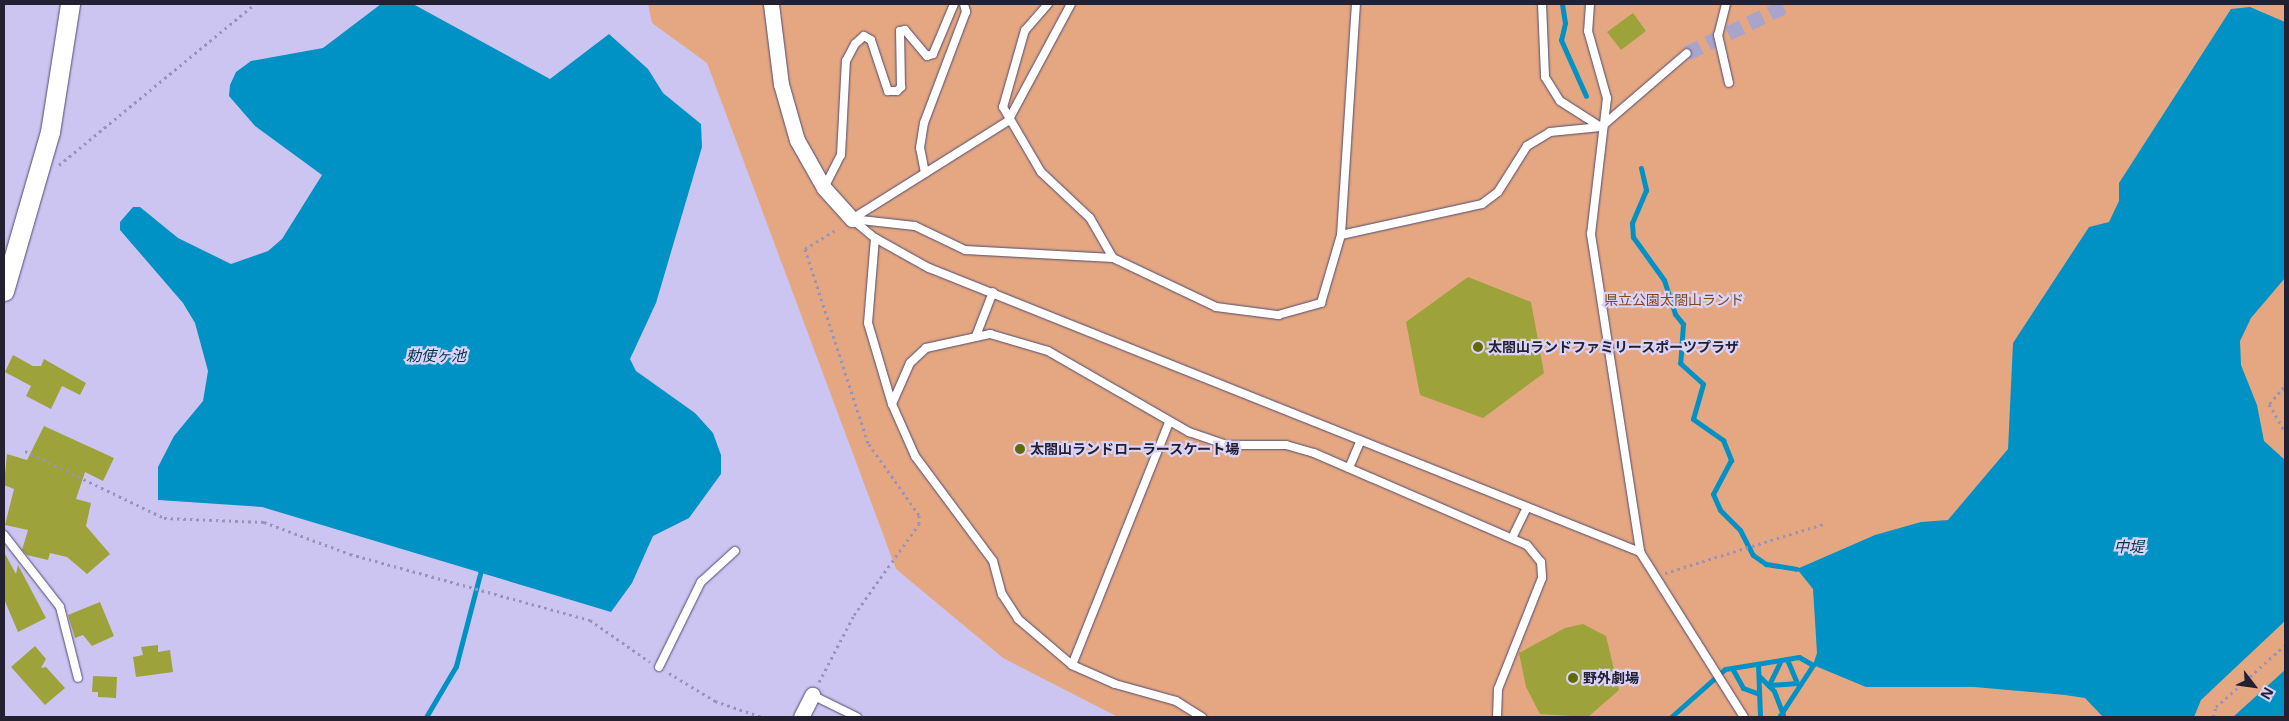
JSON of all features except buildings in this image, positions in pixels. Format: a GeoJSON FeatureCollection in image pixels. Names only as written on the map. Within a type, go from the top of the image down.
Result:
{"type":"FeatureCollection","features":[{"type":"Feature","properties":{"kind":"street"},"geometry":{"type":"LineString","coordinates":[[4,291],[50,132],[70,4]]}},
{"type":"Feature","properties":{"kind":"street"},"geometry":{"type":"LineString","coordinates":[[771,4],[780,84],[797,140],[824,188],[852,219]]}},
{"type":"Feature","properties":{"kind":"street"},"geometry":{"type":"LineString","coordinates":[[801,717],[812,695]]}},
{"type":"Feature","properties":{"kind":"lane"},"geometry":{"type":"LineString","coordinates":[[824,188],[841,155],[846,61],[855,44],[864,36],[871,40],[888,91],[896,91],[901,87],[900,31],[906,30],[927,56],[933,54],[954,4]]}},
{"type":"Feature","properties":{"kind":"lane"},"geometry":{"type":"LineString","coordinates":[[925,173],[920,148],[924,123],[966,12],[964,4]]}},
{"type":"Feature","properties":{"kind":"lane"},"geometry":{"type":"LineString","coordinates":[[1048,4],[1025,30],[1003,107],[1008,121],[1041,172],[1090,218],[1113,258]]}},
{"type":"Feature","properties":{"kind":"lane"},"geometry":{"type":"LineString","coordinates":[[852,219],[1008,121],[1071,4]]}},
{"type":"Feature","properties":{"kind":"lane"},"geometry":{"type":"LineString","coordinates":[[852,219],[915,226],[965,250],[1113,258],[1216,307],[1278,315],[1321,303],[1341,235],[1356,4]]}},
{"type":"Feature","properties":{"kind":"lane"},"geometry":{"type":"LineString","coordinates":[[1542,4],[1545,77],[1560,101],[1600,127]]}},
{"type":"Feature","properties":{"kind":"lane"},"geometry":{"type":"LineString","coordinates":[[1590,4],[1588,31],[1607,98],[1600,127],[1591,234],[1640,552],[1744,717]]}},
{"type":"Feature","properties":{"kind":"lane"},"geometry":{"type":"LineString","coordinates":[[1726,4],[1718,35],[1729,83]]}},
{"type":"Feature","properties":{"kind":"lane"},"geometry":{"type":"LineString","coordinates":[[1341,235],[1482,204],[1498,192],[1527,146],[1550,132],[1600,127],[1687,53]]}},
{"type":"Feature","properties":{"kind":"lane"},"geometry":{"type":"LineString","coordinates":[[852,219],[875,238],[929,268],[1640,552]]}},
{"type":"Feature","properties":{"kind":"lane"},"geometry":{"type":"LineString","coordinates":[[875,238],[868,323],[892,404],[915,456],[993,561],[1002,594],[1018,619],[1072,665],[1115,684],[1176,701],[1202,717]]}},
{"type":"Feature","properties":{"kind":"lane"},"geometry":{"type":"LineString","coordinates":[[976,336],[993,292]]}},
{"type":"Feature","properties":{"kind":"lane"},"geometry":{"type":"LineString","coordinates":[[892,404],[910,364],[926,348],[990,334],[1048,351],[1169,422],[1227,445],[1286,445],[1349,468],[1527,545],[1541,562],[1542,578],[1498,689],[1497,717]]}},
{"type":"Feature","properties":{"kind":"lane"},"geometry":{"type":"LineString","coordinates":[[1072,665],[1169,422]]}},
{"type":"Feature","properties":{"kind":"lane"},"geometry":{"type":"LineString","coordinates":[[1349,468],[1360,440]]}},
{"type":"Feature","properties":{"kind":"lane"},"geometry":{"type":"LineString","coordinates":[[1512,538],[1527,507]]}},
{"type":"Feature","properties":{"kind":"lane"},"geometry":{"type":"LineString","coordinates":[[4,535],[60,607],[78,678]]}},
{"type":"Feature","properties":{"kind":"lane"},"geometry":{"type":"LineString","coordinates":[[660,667],[701,582],[735,551]]}},
{"type":"Feature","properties":{"kind":"lane"},"geometry":{"type":"LineString","coordinates":[[812,695],[857,717]]}},
{"type":"Feature","properties":{"kind":"path"},"geometry":{"type":"LineString","coordinates":[[40,167],[64,164],[255,4]]}},
{"type":"Feature","properties":{"kind":"path"},"geometry":{"type":"LineString","coordinates":[[812,695],[854,615],[920,524],[919,515],[868,443],[805,249],[852,219]]}},
{"type":"Feature","properties":{"kind":"path"},"geometry":{"type":"LineString","coordinates":[[2285,384],[2285,393]]}},
{"type":"Feature","properties":{"kind":"path"},"geometry":{"type":"LineString","coordinates":[[2285,384],[2270,404],[2285,432]]}},
{"type":"Feature","properties":{"kind":"path"},"geometry":{"type":"LineString","coordinates":[[25,451],[164,518],[264,522],[350,554],[590,620],[715,701],[762,717]]}},
{"type":"Feature","properties":{"kind":"path"},"geometry":{"type":"LineString","coordinates":[[1655,576],[1823,524]]}},
{"type":"Feature","properties":{"kind":"path"},"geometry":{"type":"LineString","coordinates":[[2213,717],[2216,707],[2285,645]]}},
{"type":"Feature","properties":{"kind":"green space","name":"県立公園太閤山ランド"},"geometry":{"type":"Polygon","coordinates":[[[648,4],[2285,4],[2285,717],[1118,717],[1003,658],[896,569],[707,63],[652,23],[648,4]]]}},
{"type":"Feature","properties":{"kind":"water","name":"勅使ヶ池"},"geometry":{"type":"Polygon","coordinates":[[[381,4],[413,4],[550,79],[609,34],[648,69],[663,93],[701,124],[702,147],[656,303],[630,359],[636,371],[695,413],[713,433],[721,455],[721,474],[689,518],[653,536],[632,583],[611,612],[262,507],[158,500],[158,467],[174,436],[203,401],[208,371],[195,323],[183,303],[120,230],[120,222],[133,207],[140,207],[178,238],[231,264],[268,251],[282,239],[322,175],[255,126],[229,96],[230,85],[236,72],[251,61],[323,48],[381,4]]]}},
{"type":"Feature","properties":{"kind":"water","name":"中堤"},"geometry":{"type":"Polygon","coordinates":[[[2250,7],[2285,22],[2285,278],[2251,318],[2240,341],[2241,365],[2257,405],[2264,441],[2285,460],[2285,621],[2201,700],[2194,717],[2103,717],[2085,698],[2065,695],[1974,687],[1866,687],[1813,665],[1817,653],[1813,589],[1797,569],[1875,535],[1921,522],[1948,520],[2008,449],[2013,343],[2089,227],[2109,222],[2119,201],[2119,183],[2231,9],[2250,7]]]}},
{"type":"Feature","properties":{"kind":"water"},"geometry":{"type":"Polygon","coordinates":[[[2285,670],[2285,717],[2233,717],[2285,670]]]}},
{"type":"Feature","properties":{"kind":"waterway"},"geometry":{"type":"LineString","coordinates":[[1562,4],[1565,23],[1561,40],[1586,96]]}},
{"type":"Feature","properties":{"kind":"waterway"},"geometry":{"type":"LineString","coordinates":[[1641,168],[1646,190],[1632,223],[1633,237],[1664,280],[1675,314],[1683,324],[1680,363],[1703,384],[1693,419],[1723,440],[1731,460],[1713,494],[1720,510],[1740,530],[1753,555],[1766,564],[1797,569]]}},
{"type":"Feature","properties":{"kind":"waterway"},"geometry":{"type":"LineString","coordinates":[[426,717],[456,666],[482,566]]}},
{"type":"Feature","properties":{"kind":"waterway"},"geometry":{"type":"LineString","coordinates":[[1671,717],[1725,669],[1799,657],[1813,665],[1779,717]]}},
{"type":"Feature","properties":{"kind":"waterway"},"geometry":{"type":"LineString","coordinates":[[1781,660],[1769,685],[1797,683],[1787,659]]}},
{"type":"Feature","properties":{"kind":"waterway"},"geometry":{"type":"LineString","coordinates":[[1758,664],[1760,717]]}},
{"type":"Feature","properties":{"kind":"waterway"},"geometry":{"type":"LineString","coordinates":[[1732,668],[1743,688],[1757,693]]}},
{"type":"Feature","properties":{"kind":"waterway"},"geometry":{"type":"LineString","coordinates":[[1759,676],[1774,691],[1783,714]]}},
{"type":"Feature","properties":{"kind":"tunnel"},"geometry":{"type":"LineString","coordinates":[[1687,53],[1789,4]]}},
{"type":"Feature","properties":{"kind":"place","name":"太閤山ランドファミリースポーツプラザ"},"geometry":{"type":"Point","coordinates":[1478,347]}},
{"type":"Feature","properties":{"kind":"place","name":"太閤山ランドローラースケート場"},"geometry":{"type":"Point","coordinates":[1020,449]}},
{"type":"Feature","properties":{"kind":"place","name":"野外劇場"},"geometry":{"type":"Point","coordinates":[1573,678]}}]}
